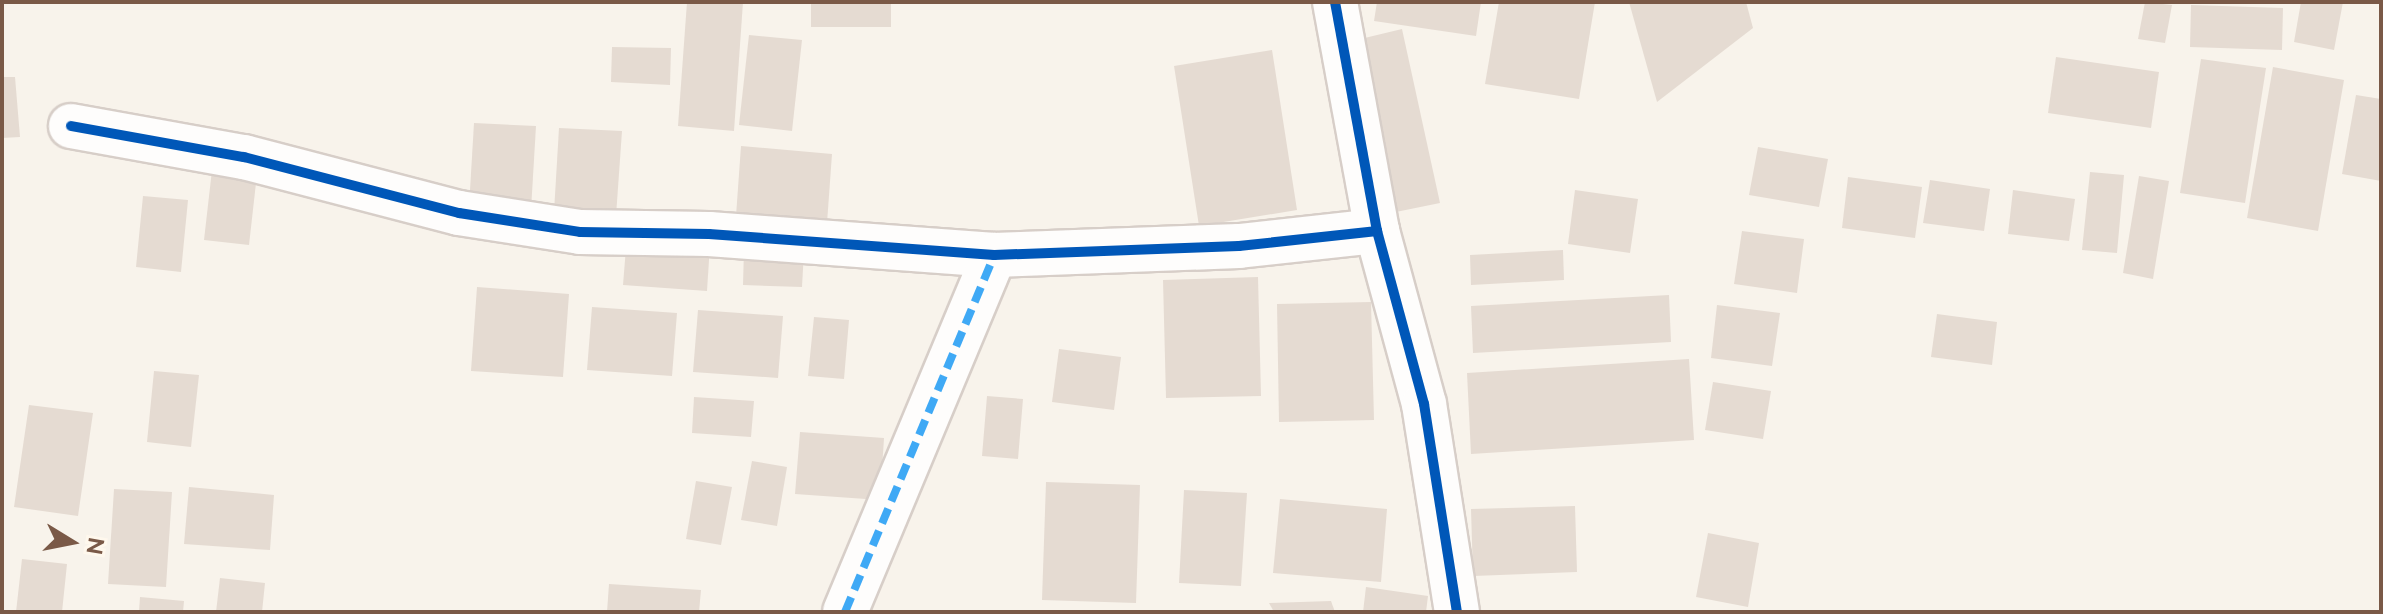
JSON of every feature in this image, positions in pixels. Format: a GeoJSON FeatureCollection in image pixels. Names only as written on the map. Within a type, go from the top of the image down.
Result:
{"type":"FeatureCollection","features":[{"type":"Feature","properties":{"kind":"street"},"geometry":{"type":"LineString","coordinates":[[1335,2],[1377,231],[1424,404],[1457,612]]}},
{"type":"Feature","properties":{"kind":"street"},"geometry":{"type":"LineString","coordinates":[[71,126],[244,157],[459,213],[580,232],[709,234],[994,255],[1239,246],[1377,231]]}},
{"type":"Feature","properties":{"kind":"street"},"geometry":{"type":"LineString","coordinates":[[845,612],[994,255]]}},
{"type":"Feature","properties":{"kind":"building"},"geometry":{"type":"Polygon","coordinates":[[[687,2],[743,2],[734,131],[678,126],[687,2]]]}},
{"type":"Feature","properties":{"kind":"building"},"geometry":{"type":"Polygon","coordinates":[[[811,2],[891,2],[891,27],[811,27],[811,2]]]}},
{"type":"Feature","properties":{"kind":"building"},"geometry":{"type":"Polygon","coordinates":[[[1377,2],[1481,2],[1476,36],[1374,21],[1377,2]]]}},
{"type":"Feature","properties":{"kind":"building"},"geometry":{"type":"Polygon","coordinates":[[[1499,2],[1595,2],[1579,99],[1485,84],[1499,2]]]}},
{"type":"Feature","properties":{"kind":"building"},"geometry":{"type":"Polygon","coordinates":[[[1629,2],[1746,2],[1753,28],[1657,102],[1629,2]]]}},
{"type":"Feature","properties":{"kind":"building"},"geometry":{"type":"Polygon","coordinates":[[[2145,2],[2172,5],[2165,43],[2138,39],[2145,2]]]}},
{"type":"Feature","properties":{"kind":"building"},"geometry":{"type":"Polygon","coordinates":[[[2301,2],[2343,2],[2334,50],[2294,42],[2301,2]]]}},
{"type":"Feature","properties":{"kind":"building"},"geometry":{"type":"Polygon","coordinates":[[[2191,5],[2283,8],[2282,50],[2190,47],[2191,5]]]}},
{"type":"Feature","properties":{"kind":"building"},"geometry":{"type":"Polygon","coordinates":[[[1402,29],[1440,203],[1386,214],[1348,42],[1402,29]]]}},
{"type":"Feature","properties":{"kind":"building"},"geometry":{"type":"Polygon","coordinates":[[[749,35],[802,40],[792,131],[739,125],[749,35]]]}},
{"type":"Feature","properties":{"kind":"building"},"geometry":{"type":"Polygon","coordinates":[[[612,47],[671,48],[670,85],[611,82],[612,47]]]}},
{"type":"Feature","properties":{"kind":"building"},"geometry":{"type":"Polygon","coordinates":[[[1272,50],[1297,210],[1199,226],[1174,66],[1272,50]]]}},
{"type":"Feature","properties":{"kind":"building"},"geometry":{"type":"Polygon","coordinates":[[[2056,57],[2159,72],[2151,128],[2048,113],[2056,57]]]}},
{"type":"Feature","properties":{"kind":"building"},"geometry":{"type":"Polygon","coordinates":[[[2201,59],[2266,68],[2245,203],[2180,193],[2201,59]]]}},
{"type":"Feature","properties":{"kind":"building"},"geometry":{"type":"Polygon","coordinates":[[[2273,67],[2344,80],[2318,231],[2247,218],[2273,67]]]}},
{"type":"Feature","properties":{"kind":"building"},"geometry":{"type":"Polygon","coordinates":[[[2,77],[15,77],[20,137],[2,138],[2,77]]]}},
{"type":"Feature","properties":{"kind":"building"},"geometry":{"type":"Polygon","coordinates":[[[2356,95],[2381,99],[2381,181],[2342,174],[2356,95]]]}},
{"type":"Feature","properties":{"kind":"building"},"geometry":{"type":"Polygon","coordinates":[[[474,123],[536,126],[531,210],[469,207],[474,123]]]}},
{"type":"Feature","properties":{"kind":"building"},"geometry":{"type":"Polygon","coordinates":[[[559,128],[622,131],[616,216],[554,212],[559,128]]]}},
{"type":"Feature","properties":{"kind":"building"},"geometry":{"type":"Polygon","coordinates":[[[741,146],[832,154],[826,237],[735,230],[741,146]]]}},
{"type":"Feature","properties":{"kind":"building"},"geometry":{"type":"Polygon","coordinates":[[[1758,147],[1828,159],[1819,207],[1749,195],[1758,147]]]}},
{"type":"Feature","properties":{"kind":"building"},"geometry":{"type":"Polygon","coordinates":[[[212,170],[257,174],[249,245],[204,240],[212,170]]]}},
{"type":"Feature","properties":{"kind":"building"},"geometry":{"type":"Polygon","coordinates":[[[2090,172],[2124,175],[2117,253],[2082,250],[2090,172]]]}},
{"type":"Feature","properties":{"kind":"building"},"geometry":{"type":"Polygon","coordinates":[[[2139,176],[2169,181],[2153,279],[2123,273],[2139,176]]]}},
{"type":"Feature","properties":{"kind":"building"},"geometry":{"type":"Polygon","coordinates":[[[1848,177],[1922,187],[1915,238],[1842,228],[1848,177]]]}},
{"type":"Feature","properties":{"kind":"building"},"geometry":{"type":"Polygon","coordinates":[[[1930,180],[1990,189],[1984,231],[1923,223],[1930,180]]]}},
{"type":"Feature","properties":{"kind":"building"},"geometry":{"type":"Polygon","coordinates":[[[1575,190],[1638,199],[1630,253],[1568,244],[1575,190]]]}},
{"type":"Feature","properties":{"kind":"building"},"geometry":{"type":"Polygon","coordinates":[[[2013,190],[2075,199],[2069,241],[2008,234],[2013,190]]]}},
{"type":"Feature","properties":{"kind":"building"},"geometry":{"type":"Polygon","coordinates":[[[143,196],[188,200],[181,272],[136,267],[143,196]]]}},
{"type":"Feature","properties":{"kind":"building"},"geometry":{"type":"Polygon","coordinates":[[[628,223],[711,229],[707,291],[623,285],[628,223]]]}},
{"type":"Feature","properties":{"kind":"building"},"geometry":{"type":"Polygon","coordinates":[[[1742,231],[1804,239],[1797,293],[1734,284],[1742,231]]]}},
{"type":"Feature","properties":{"kind":"building"},"geometry":{"type":"Polygon","coordinates":[[[744,249],[804,251],[802,287],[743,285],[744,249]]]}},
{"type":"Feature","properties":{"kind":"building"},"geometry":{"type":"Polygon","coordinates":[[[1563,250],[1564,280],[1471,285],[1470,255],[1563,250]]]}},
{"type":"Feature","properties":{"kind":"building"},"geometry":{"type":"Polygon","coordinates":[[[1258,277],[1261,396],[1166,398],[1163,280],[1258,277]]]}},
{"type":"Feature","properties":{"kind":"building"},"geometry":{"type":"Polygon","coordinates":[[[477,287],[569,294],[563,377],[471,371],[477,287]]]}},
{"type":"Feature","properties":{"kind":"building"},"geometry":{"type":"Polygon","coordinates":[[[1669,295],[1671,342],[1473,353],[1471,306],[1669,295]]]}},
{"type":"Feature","properties":{"kind":"building"},"geometry":{"type":"Polygon","coordinates":[[[1371,302],[1374,420],[1279,422],[1277,304],[1371,302]]]}},
{"type":"Feature","properties":{"kind":"building"},"geometry":{"type":"Polygon","coordinates":[[[1717,305],[1780,313],[1772,366],[1711,358],[1717,305]]]}},
{"type":"Feature","properties":{"kind":"building"},"geometry":{"type":"Polygon","coordinates":[[[592,307],[677,313],[672,376],[587,370],[592,307]]]}},
{"type":"Feature","properties":{"kind":"building"},"geometry":{"type":"Polygon","coordinates":[[[698,310],[783,316],[778,378],[693,372],[698,310]]]}},
{"type":"Feature","properties":{"kind":"building"},"geometry":{"type":"Polygon","coordinates":[[[1937,314],[1997,322],[1992,365],[1931,357],[1937,314]]]}},
{"type":"Feature","properties":{"kind":"building"},"geometry":{"type":"Polygon","coordinates":[[[814,317],[849,320],[844,379],[808,376],[814,317]]]}},
{"type":"Feature","properties":{"kind":"building"},"geometry":{"type":"Polygon","coordinates":[[[1059,349],[1121,357],[1114,410],[1052,402],[1059,349]]]}},
{"type":"Feature","properties":{"kind":"building"},"geometry":{"type":"Polygon","coordinates":[[[1689,359],[1694,440],[1471,454],[1467,373],[1689,359]]]}},
{"type":"Feature","properties":{"kind":"building"},"geometry":{"type":"Polygon","coordinates":[[[154,371],[199,375],[191,447],[147,442],[154,371]]]}},
{"type":"Feature","properties":{"kind":"building"},"geometry":{"type":"Polygon","coordinates":[[[1713,382],[1771,391],[1763,439],[1705,430],[1713,382]]]}},
{"type":"Feature","properties":{"kind":"building"},"geometry":{"type":"Polygon","coordinates":[[[987,396],[1023,399],[1018,459],[982,456],[987,396]]]}},
{"type":"Feature","properties":{"kind":"building"},"geometry":{"type":"Polygon","coordinates":[[[694,397],[754,401],[751,437],[692,433],[694,397]]]}},
{"type":"Feature","properties":{"kind":"building"},"geometry":{"type":"Polygon","coordinates":[[[29,405],[93,413],[78,516],[14,507],[29,405]]]}},
{"type":"Feature","properties":{"kind":"building"},"geometry":{"type":"Polygon","coordinates":[[[800,432],[884,438],[880,500],[795,494],[800,432]]]}},
{"type":"Feature","properties":{"kind":"building"},"geometry":{"type":"Polygon","coordinates":[[[752,461],[787,467],[777,526],[741,520],[752,461]]]}},
{"type":"Feature","properties":{"kind":"building"},"geometry":{"type":"Polygon","coordinates":[[[696,481],[732,487],[721,545],[686,539],[696,481]]]}},
{"type":"Feature","properties":{"kind":"building"},"geometry":{"type":"Polygon","coordinates":[[[1046,482],[1140,485],[1136,603],[1042,600],[1046,482]]]}},
{"type":"Feature","properties":{"kind":"building"},"geometry":{"type":"Polygon","coordinates":[[[189,487],[274,495],[270,550],[184,544],[189,487]]]}},
{"type":"Feature","properties":{"kind":"building"},"geometry":{"type":"Polygon","coordinates":[[[114,489],[172,492],[166,587],[108,584],[114,489]]]}},
{"type":"Feature","properties":{"kind":"building"},"geometry":{"type":"Polygon","coordinates":[[[1184,490],[1247,493],[1241,586],[1179,583],[1184,490]]]}},
{"type":"Feature","properties":{"kind":"building"},"geometry":{"type":"Polygon","coordinates":[[[1280,499],[1387,509],[1381,582],[1273,573],[1280,499]]]}},
{"type":"Feature","properties":{"kind":"building"},"geometry":{"type":"Polygon","coordinates":[[[1575,506],[1577,572],[1473,576],[1471,509],[1575,506]]]}},
{"type":"Feature","properties":{"kind":"building"},"geometry":{"type":"Polygon","coordinates":[[[1708,533],[1759,543],[1748,607],[1696,597],[1708,533]]]}},
{"type":"Feature","properties":{"kind":"building"},"geometry":{"type":"Polygon","coordinates":[[[22,559],[67,564],[62,612],[16,612],[22,559]]]}},
{"type":"Feature","properties":{"kind":"building"},"geometry":{"type":"Polygon","coordinates":[[[220,578],[265,583],[262,612],[216,612],[220,578]]]}},
{"type":"Feature","properties":{"kind":"building"},"geometry":{"type":"Polygon","coordinates":[[[609,584],[701,590],[699,612],[607,612],[609,584]]]}},
{"type":"Feature","properties":{"kind":"building"},"geometry":{"type":"Polygon","coordinates":[[[1366,587],[1428,596],[1426,612],[1363,612],[1366,587]]]}},
{"type":"Feature","properties":{"kind":"building"},"geometry":{"type":"Polygon","coordinates":[[[140,597],[184,601],[183,612],[139,612],[140,597]]]}},
{"type":"Feature","properties":{"kind":"building"},"geometry":{"type":"Polygon","coordinates":[[[1331,601],[1335,612],[1274,612],[1269,603],[1331,601]]]}},
{"type":"Feature","properties":{"kind":"marked path"},"geometry":{"type":"LineString","coordinates":[[845,612],[994,255]]}},
{"type":"Feature","properties":{"kind":"cycle path"},"geometry":{"type":"LineString","coordinates":[[1335,2],[1377,231],[1424,404],[1457,612]]}},
{"type":"Feature","properties":{"kind":"cycle path"},"geometry":{"type":"LineString","coordinates":[[71,126],[244,157],[459,213],[580,232],[709,234],[994,255],[1239,246],[1377,231]]}}]}
